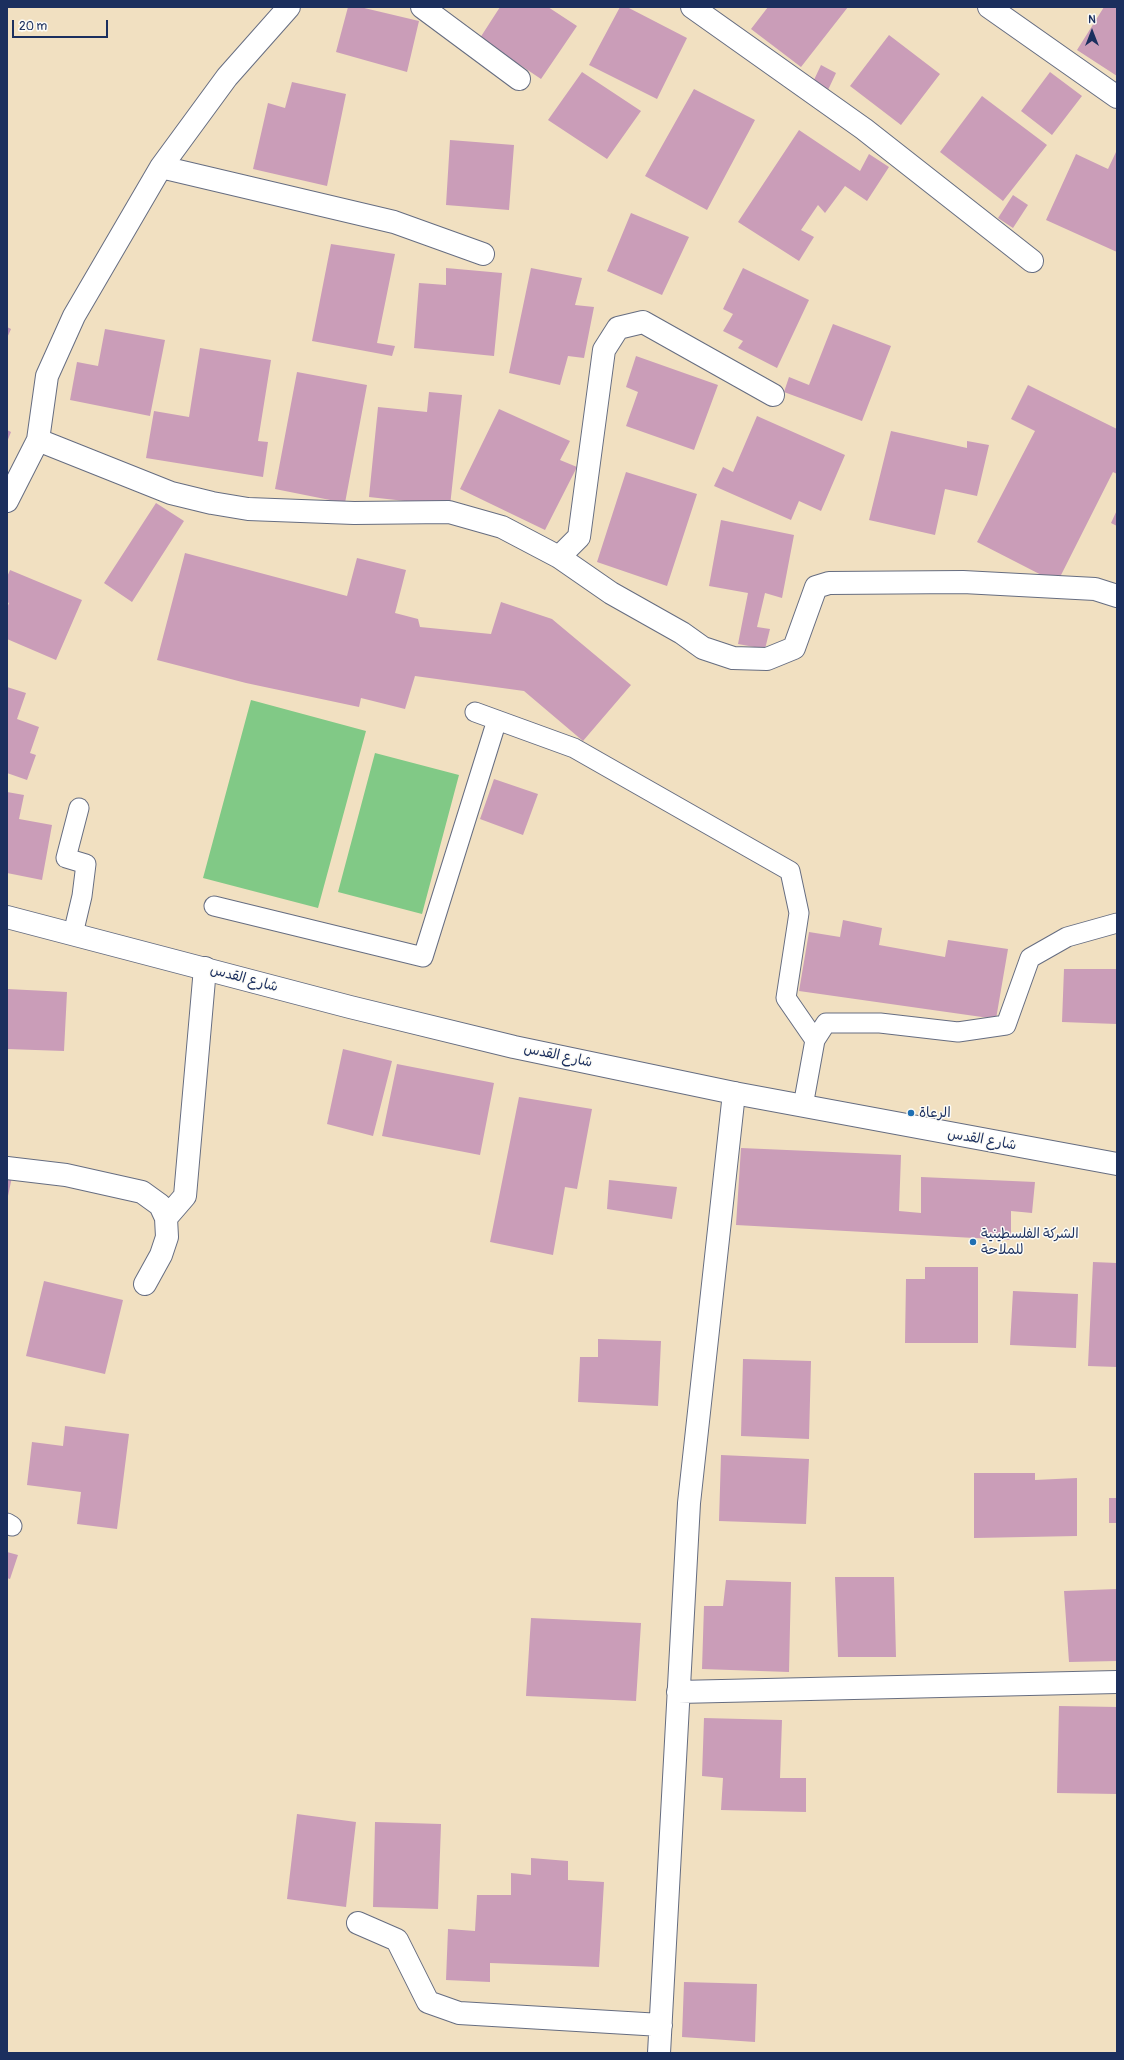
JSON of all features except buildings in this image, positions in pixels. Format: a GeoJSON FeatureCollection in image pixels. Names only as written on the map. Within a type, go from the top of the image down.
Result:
{"type":"FeatureCollection","features":[{"type":"Feature","properties":{"kind":"street"},"geometry":{"type":"LineString","coordinates":[[7,501],[38,440],[47,376],[74,316],[161,167],[227,77],[289,7]]}},
{"type":"Feature","properties":{"kind":"street"},"geometry":{"type":"LineString","coordinates":[[422,7],[519,79]]}},
{"type":"Feature","properties":{"kind":"street"},"geometry":{"type":"LineString","coordinates":[[692,7],[864,129],[1032,261]]}},
{"type":"Feature","properties":{"kind":"street"},"geometry":{"type":"LineString","coordinates":[[989,7],[1117,97]]}},
{"type":"Feature","properties":{"kind":"street"},"geometry":{"type":"LineString","coordinates":[[161,167],[394,222],[483,254]]}},
{"type":"Feature","properties":{"kind":"street"},"geometry":{"type":"LineString","coordinates":[[559,557],[579,537],[604,350],[618,328],[643,322],[773,395]]}},
{"type":"Feature","properties":{"kind":"street"},"geometry":{"type":"LineString","coordinates":[[38,440],[171,493],[212,503],[263,510],[354,513],[449,512],[502,527],[559,557],[611,593],[682,633],[703,648],[733,658],[767,659],[794,648],[816,587],[829,584],[963,582],[1095,589],[1117,596]]}},
{"type":"Feature","properties":{"kind":"street","name":"شارع القدس"},"geometry":{"type":"LineString","coordinates":[[7,917],[514,1047],[734,1093],[1117,1164]]}},
{"type":"Feature","properties":{"kind":"street"},"geometry":{"type":"LineString","coordinates":[[166,1218],[185,1196],[205,968]]}},
{"type":"Feature","properties":{"kind":"street"},"geometry":{"type":"LineString","coordinates":[[659,2053],[689,1503],[734,1093]]}},
{"type":"Feature","properties":{"kind":"street"},"geometry":{"type":"LineString","coordinates":[[7,1168],[66,1175],[142,1192],[160,1205],[166,1218],[167,1237],[161,1255],[145,1284]]}},
{"type":"Feature","properties":{"kind":"street"},"geometry":{"type":"LineString","coordinates":[[678,1692],[1117,1682]]}},
{"type":"Feature","properties":{"kind":"street"},"geometry":{"type":"LineString","coordinates":[[358,1923],[397,1940],[428,2002],[459,2013],[661,2025]]}},
{"type":"Feature","properties":{"kind":"lane"},"geometry":{"type":"LineString","coordinates":[[475,712],[574,748],[790,871],[799,913],[786,998],[816,1040]]}},
{"type":"Feature","properties":{"kind":"lane"},"geometry":{"type":"LineString","coordinates":[[214,906],[423,957],[497,720]]}},
{"type":"Feature","properties":{"kind":"lane"},"geometry":{"type":"LineString","coordinates":[[73,934],[82,896],[86,864],[66,858],[79,808]]}},
{"type":"Feature","properties":{"kind":"lane"},"geometry":{"type":"LineString","coordinates":[[803,1106],[816,1040],[826,1023],[880,1023],[958,1032],[1006,1025],[1030,958],[1067,937],[1117,923]]}},
{"type":"Feature","properties":{"kind":"green space"},"geometry":{"type":"Polygon","coordinates":[[[251,700],[366,731],[318,908],[203,878],[251,700]]]}},
{"type":"Feature","properties":{"kind":"green space"},"geometry":{"type":"Polygon","coordinates":[[[375,753],[459,775],[422,914],[338,892],[375,753]]]}},
{"type":"Feature","properties":{"kind":"place","name":"الرعاة"},"geometry":{"type":"Point","coordinates":[911,1113]}},
{"type":"Feature","properties":{"kind":"place","name":"الشركة الفلسطينية للملاحة"},"geometry":{"type":"Point","coordinates":[973,1242]}}]}
